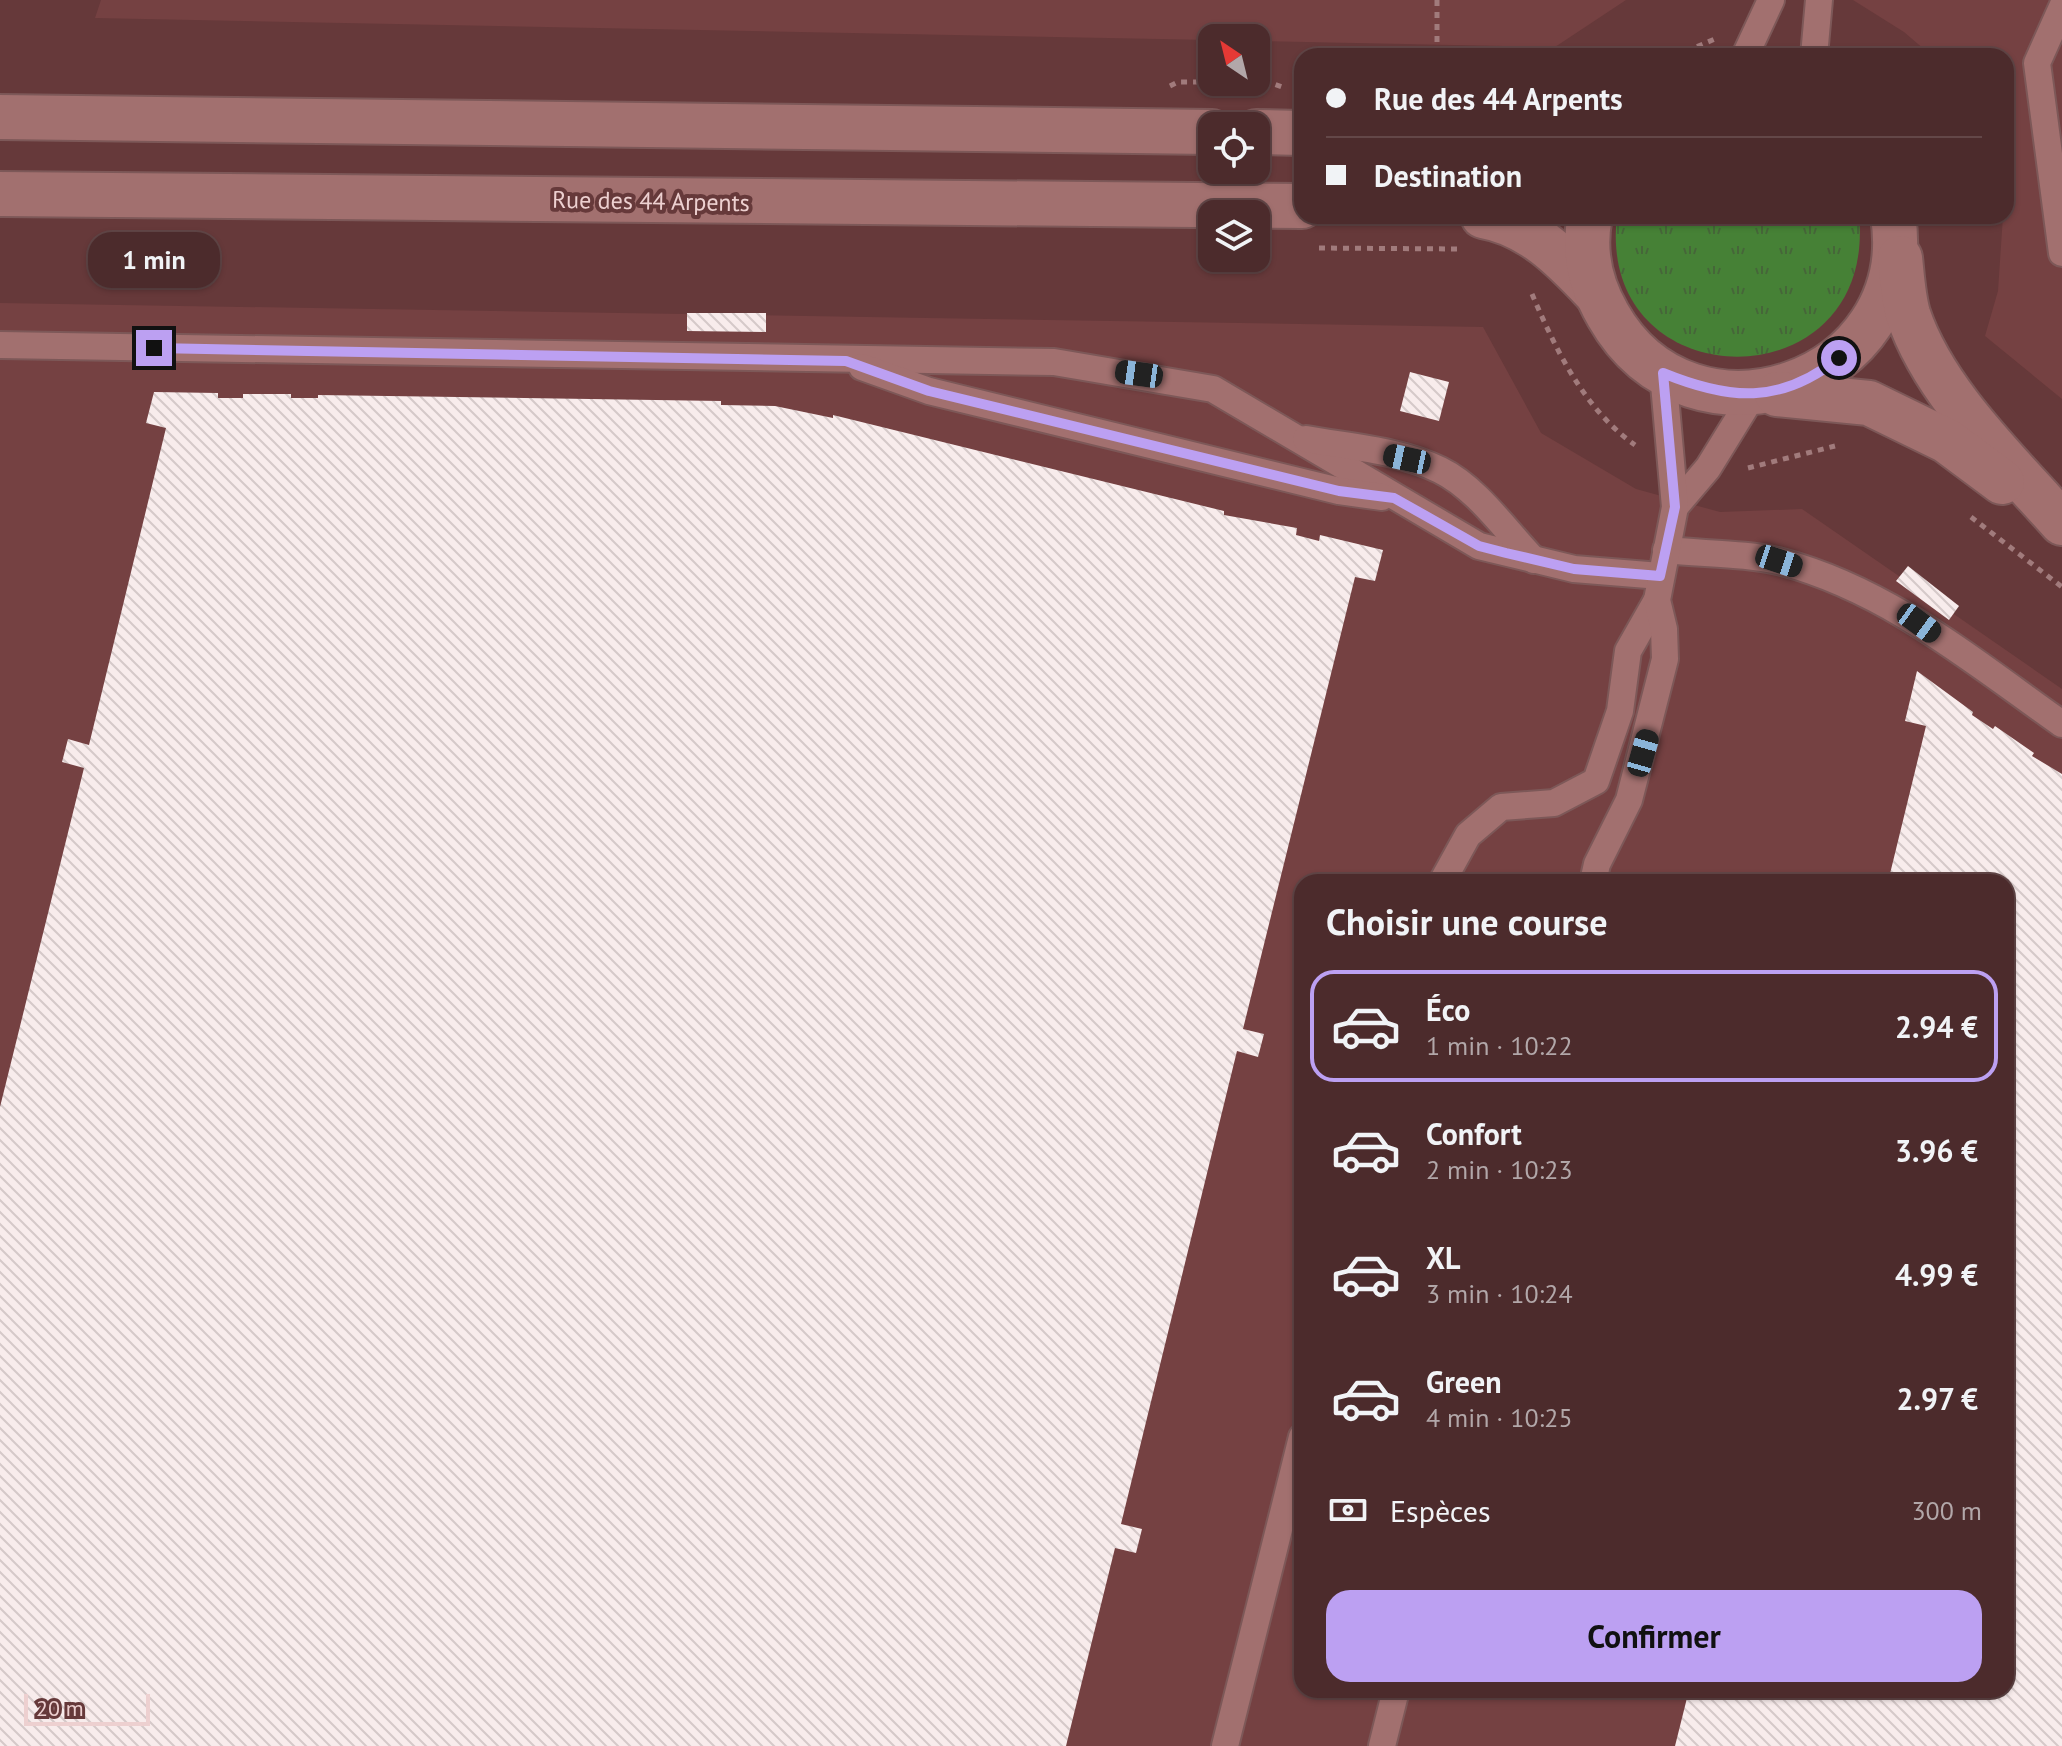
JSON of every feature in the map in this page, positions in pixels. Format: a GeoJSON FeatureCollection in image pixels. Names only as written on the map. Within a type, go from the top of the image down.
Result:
{"type":"FeatureCollection","features":[{"type":"Feature","properties":{"kind":"street"},"geometry":{"type":"LineString","coordinates":[[0,117],[1198,132]]}},
{"type":"Feature","properties":{"kind":"street"},"geometry":{"type":"LineString","coordinates":[[1270,132],[1294,133]]}},
{"type":"Feature","properties":{"kind":"street","name":"Rue des 44 Arpents"},"geometry":{"type":"LineString","coordinates":[[0,194],[1294,206]]}},
{"type":"Feature","properties":{"kind":"street"},"geometry":{"type":"LineString","coordinates":[[1512,224],[1559,254],[1595,292],[1621,339],[1663,373],[1706,391],[1869,403],[1947,441],[2062,525]]}},
{"type":"Feature","properties":{"kind":"street"},"geometry":{"type":"LineString","coordinates":[[1589,224],[1586,238],[1595,292]]}},
{"type":"Feature","properties":{"kind":"street"},"geometry":{"type":"LineString","coordinates":[[1760,394],[1818,374],[1859,341],[1887,294],[1895,229]]}},
{"type":"Feature","properties":{"kind":"street"},"geometry":{"type":"LineString","coordinates":[[1895,229],[1908,312],[1926,354],[1971,419],[2062,525]]}},
{"type":"Feature","properties":{"kind":"lane"},"geometry":{"type":"LineString","coordinates":[[1749,48],[1771,0]]}},
{"type":"Feature","properties":{"kind":"lane"},"geometry":{"type":"LineString","coordinates":[[1815,48],[1819,0]]}},
{"type":"Feature","properties":{"kind":"lane"},"geometry":{"type":"LineString","coordinates":[[2062,7],[2037,63],[2062,253]]}},
{"type":"Feature","properties":{"kind":"lane"},"geometry":{"type":"LineString","coordinates":[[0,345],[1054,362],[1139,374],[1213,389],[1479,546],[1659,588]]}},
{"type":"Feature","properties":{"kind":"lane"},"geometry":{"type":"LineString","coordinates":[[846,361],[929,391],[1339,491],[1394,498]]}},
{"type":"Feature","properties":{"kind":"lane"},"geometry":{"type":"LineString","coordinates":[[1446,874],[1468,835],[1501,807],[1554,803],[1596,781],[1620,711],[1628,651],[1659,588],[1675,507],[1663,373]]}},
{"type":"Feature","properties":{"kind":"lane"},"geometry":{"type":"LineString","coordinates":[[1675,507],[1708,468],[1760,394]]}},
{"type":"Feature","properties":{"kind":"lane"},"geometry":{"type":"LineString","coordinates":[[1291,436],[1407,459],[1441,470],[1467,489],[1534,560]]}},
{"type":"Feature","properties":{"kind":"lane"},"geometry":{"type":"LineString","coordinates":[[1666,550],[1779,561],[1846,582],[1919,623],[2062,724]]}},
{"type":"Feature","properties":{"kind":"lane"},"geometry":{"type":"LineString","coordinates":[[1595,874],[1629,800],[1650,730],[1665,659],[1659,588]]}},
{"type":"Feature","properties":{"kind":"lane"},"geometry":{"type":"LineString","coordinates":[[1225,1746],[1294,1469]]}},
{"type":"Feature","properties":{"kind":"lane"},"geometry":{"type":"LineString","coordinates":[[1382,1746],[1394,1698]]}},
{"type":"Feature","properties":{"kind":"path"},"geometry":{"type":"LineString","coordinates":[[1437,0],[1437,48]]}},
{"type":"Feature","properties":{"kind":"shaded area"},"geometry":{"type":"Polygon","coordinates":[[[101,0],[1626,0],[1555,47],[1270,41],[1270,24],[1198,24],[1198,40],[95,18],[101,0]]]}},
{"type":"Feature","properties":{"kind":"shaded area"},"geometry":{"type":"Polygon","coordinates":[[[1853,0],[2062,0],[2062,399],[1985,336],[1998,291],[2002,224],[2014,224],[2014,48],[1923,48],[1904,32],[1853,0]]]}},
{"type":"Feature","properties":{"kind":"shaded area"},"geometry":{"type":"Polygon","coordinates":[[[0,303],[1483,327],[1541,433],[1636,489],[1720,512],[1802,509],[2062,689],[2062,1746],[0,1746],[0,303]]]}},
{"type":"Feature","properties":{"kind":"green space"},"geometry":{"type":"Polygon","coordinates":[[[1618,224],[1858,224],[1853,278],[1826,322],[1785,348],[1736,357],[1689,348],[1648,321],[1622,277],[1618,224]]]}},
{"type":"Feature","properties":{"kind":"building"},"geometry":{"type":"Polygon","coordinates":[[[687,313],[766,313],[766,332],[687,331],[687,313]]]}},
{"type":"Feature","properties":{"kind":"building"},"geometry":{"type":"Polygon","coordinates":[[[1410,372],[1449,382],[1439,421],[1400,411],[1410,372]]]}},
{"type":"Feature","properties":{"kind":"building"},"geometry":{"type":"Polygon","coordinates":[[[154,392],[218,393],[218,398],[243,398],[243,394],[291,394],[291,398],[318,398],[318,395],[721,401],[721,405],[775,406],[833,418],[833,415],[1224,511],[1224,515],[1297,528],[1296,535],[1319,541],[1320,535],[1383,550],[1375,581],[1355,577],[1243,1029],[1264,1034],[1258,1057],[1237,1051],[1121,1524],[1142,1529],[1136,1553],[1115,1548],[1066,1746],[0,1746],[0,1107],[84,768],[62,762],[68,739],[89,745],[166,428],[146,423],[154,392]]]}},
{"type":"Feature","properties":{"kind":"building"},"geometry":{"type":"Polygon","coordinates":[[[1908,566],[1959,606],[1949,620],[1896,581],[1908,566]]]}},
{"type":"Feature","properties":{"kind":"building"},"geometry":{"type":"Polygon","coordinates":[[[1917,671],[1973,712],[1972,715],[1993,729],[1995,726],[2034,753],[2032,756],[2062,774],[2062,1746],[1675,1746],[1687,1698],[2014,1698],[2014,874],[1890,874],[1926,726],[1905,721],[1917,671]]]}},
{"type":"Feature","properties":{"kind":"route"},"geometry":{"type":"LineString","coordinates":[[154,348],[846,361],[929,391],[1339,491],[1394,498],[1479,546],[1574,569],[1660,576],[1675,507],[1663,373],[1706,391],[1753,395],[1767,393],[1818,374],[1839,358]]}}]}
